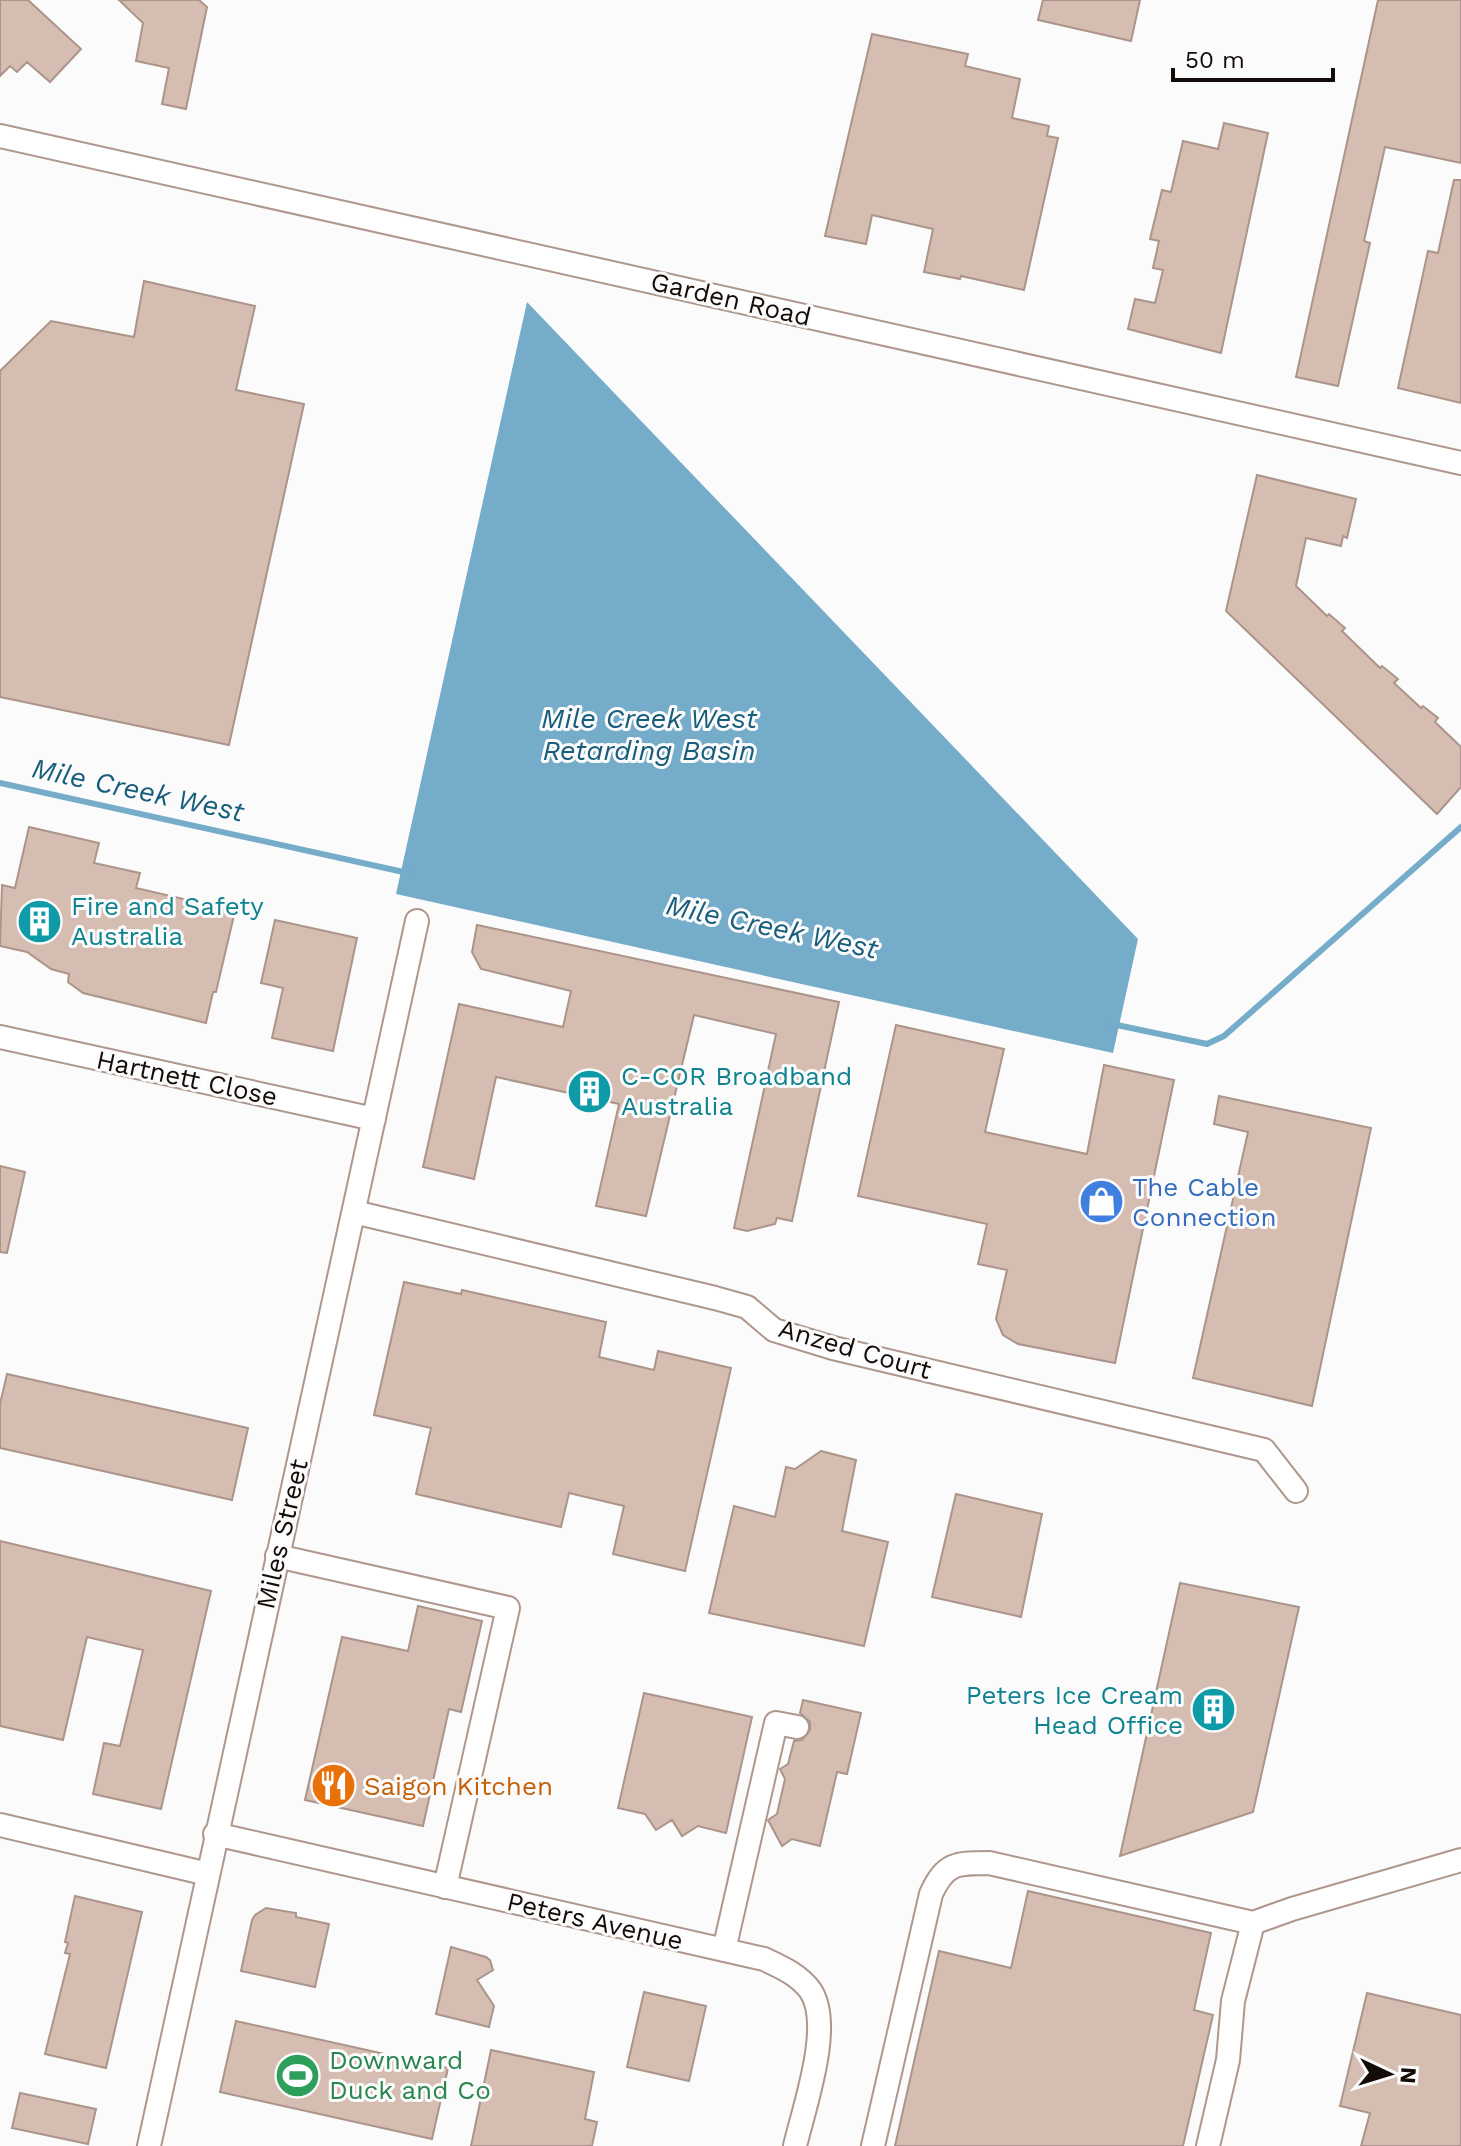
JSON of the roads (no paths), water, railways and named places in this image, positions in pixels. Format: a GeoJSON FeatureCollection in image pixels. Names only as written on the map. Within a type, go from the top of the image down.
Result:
{"type":"FeatureCollection","features":[{"type":"Feature","properties":{"kind":"street","name":"Garden Road"},"geometry":{"type":"LineString","coordinates":[[0,136],[1461,463]]}},
{"type":"Feature","properties":{"kind":"street","name":"Miles Street"},"geometry":{"type":"LineString","coordinates":[[149,2146],[417,921]]}},
{"type":"Feature","properties":{"kind":"street","name":"Hartnett Close"},"geometry":{"type":"LineString","coordinates":[[0,1037],[374,1119]]}},
{"type":"Feature","properties":{"kind":"street","name":"Anzed Court"},"geometry":{"type":"LineString","coordinates":[[354,1212],[747,1307],[774,1330],[833,1348],[1264,1450],[1296,1491]]}},
{"type":"Feature","properties":{"kind":"street"},"geometry":{"type":"LineString","coordinates":[[277,1556],[508,1608],[445,1887]]}},
{"type":"Feature","properties":{"kind":"street"},"geometry":{"type":"LineString","coordinates":[[724,1950],[776,1723],[797,1727]]}},
{"type":"Feature","properties":{"kind":"street"},"geometry":{"type":"LineString","coordinates":[[0,1825],[208,1874]]}},
{"type":"Feature","properties":{"kind":"street","name":"Peters Avenue"},"geometry":{"type":"LineString","coordinates":[[215,1834],[764,1959],[789,1970],[811,1991],[819,2017],[818,2045],[795,2146]]}},
{"type":"Feature","properties":{"kind":"street"},"geometry":{"type":"LineString","coordinates":[[873,2146],[931,1894],[939,1875],[961,1863],[989,1863],[1253,1923],[1461,1860]]}},
{"type":"Feature","properties":{"kind":"street"},"geometry":{"type":"LineString","coordinates":[[1208,2146],[1228,2060],[1233,2001],[1253,1923]]}},
{"type":"Feature","properties":{"kind":"water","name":"Mile Creek West Retarding Basin"},"geometry":{"type":"Polygon","coordinates":[[[527,302],[1138,939],[1113,1053],[396,894],[527,302]]]}},
{"type":"Feature","properties":{"kind":"waterway","name":"Mile Creek West"},"geometry":{"type":"LineString","coordinates":[[0,783],[408,873]]}},
{"type":"Feature","properties":{"kind":"waterway","name":"Mile Creek West"},"geometry":{"type":"LineString","coordinates":[[1112,1024],[1207,1044],[1224,1036],[1461,827]]}},
{"type":"Feature","properties":{"kind":"place","name":"Fire and Safety Australia"},"geometry":{"type":"Point","coordinates":[40,921]}},
{"type":"Feature","properties":{"kind":"place","name":"C-COR Broadband Australia"},"geometry":{"type":"Point","coordinates":[590,1091]}},
{"type":"Feature","properties":{"kind":"place","name":"The Cable Connection"},"geometry":{"type":"Point","coordinates":[1101,1202]}},
{"type":"Feature","properties":{"kind":"place","name":"Peters Ice Cream Head Office"},"geometry":{"type":"Point","coordinates":[1214,1710]}},
{"type":"Feature","properties":{"kind":"place","name":"Saigon Kitchen"},"geometry":{"type":"Point","coordinates":[333,1786]}},
{"type":"Feature","properties":{"kind":"place","name":"Downward Duck and Co"},"geometry":{"type":"Point","coordinates":[298,2075]}}]}
